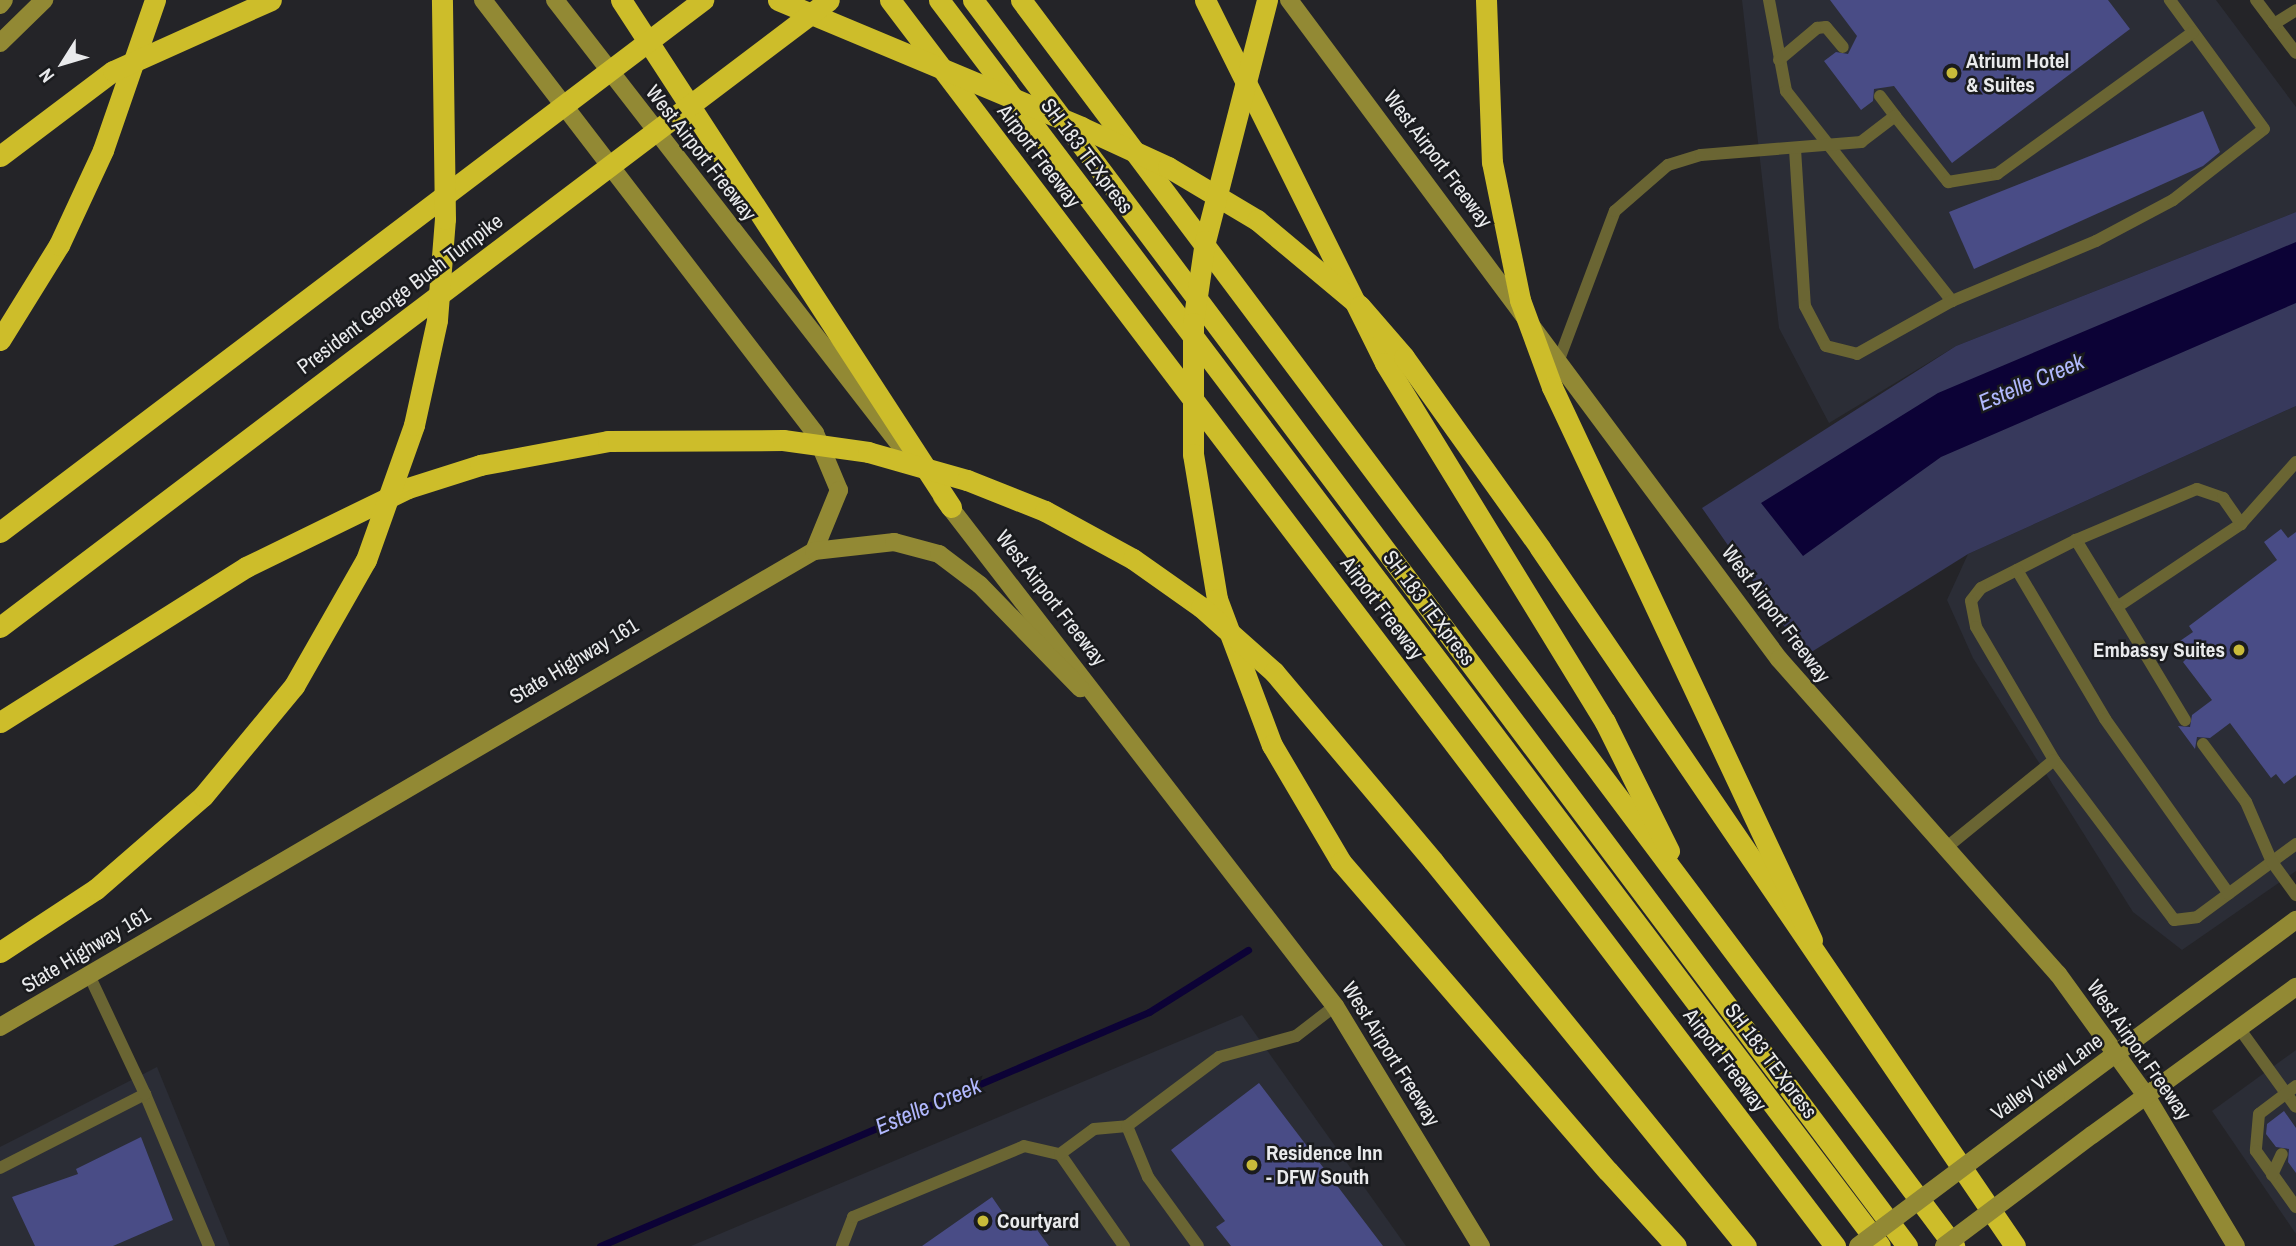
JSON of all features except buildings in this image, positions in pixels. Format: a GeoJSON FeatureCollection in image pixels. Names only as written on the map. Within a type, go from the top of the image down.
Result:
{"type":"FeatureCollection","features":[{"type":"Feature","properties":{"kind":"highway"},"geometry":{"type":"LineString","coordinates":[[0,340],[59,245],[86,186],[155,0]]}},
{"type":"Feature","properties":{"kind":"highway"},"geometry":{"type":"LineString","coordinates":[[0,156],[113,71],[271,0]]}},
{"type":"Feature","properties":{"kind":"highway"},"geometry":{"type":"LineString","coordinates":[[0,952],[96,889],[203,796],[293,686],[366,560],[414,425],[437,320],[445,219],[442,0]]}},
{"type":"Feature","properties":{"kind":"highway"},"geometry":{"type":"LineString","coordinates":[[621,0],[951,508]]}},
{"type":"Feature","properties":{"kind":"highway"},"geometry":{"type":"LineString","coordinates":[[0,532],[703,0]]}},
{"type":"Feature","properties":{"kind":"highway"},"geometry":{"type":"LineString","coordinates":[[778,0],[1168,167],[1257,220],[1360,306],[1447,414],[1812,940],[2015,1246]]}},
{"type":"Feature","properties":{"kind":"highway","name":"President George Bush Turnpike"},"geometry":{"type":"LineString","coordinates":[[0,627],[829,0]]}},
{"type":"Feature","properties":{"kind":"highway","name":"SH 183 TEXpress"},"geometry":{"type":"LineString","coordinates":[[939,0],[1880,1246]]}},
{"type":"Feature","properties":{"kind":"highway","name":"SH 183 TEXpress"},"geometry":{"type":"LineString","coordinates":[[973,0],[1907,1246]]}},
{"type":"Feature","properties":{"kind":"highway"},"geometry":{"type":"LineString","coordinates":[[1021,0],[1954,1246]]}},
{"type":"Feature","properties":{"kind":"highway"},"geometry":{"type":"LineString","coordinates":[[1205,0],[1385,363],[1605,722],[1693,899]]}},
{"type":"Feature","properties":{"kind":"highway"},"geometry":{"type":"LineString","coordinates":[[1267,0],[1219,180],[1193,323],[1193,454],[1217,599],[1272,746],[1341,862],[1676,1246]]}},
{"type":"Feature","properties":{"kind":"highway"},"geometry":{"type":"LineString","coordinates":[[1486,0],[1492,162],[1520,300],[1552,387],[1812,940]]}},
{"type":"Feature","properties":{"kind":"highway","name":"Airport Freeway"},"geometry":{"type":"LineString","coordinates":[[891,1],[1835,1246]]}},
{"type":"Feature","properties":{"kind":"highway"},"geometry":{"type":"LineString","coordinates":[[0,722],[277,550],[408,488],[480,465],[608,441],[783,440],[868,452],[967,480],[1045,511],[1133,559],[1201,607],[1274,672],[1433,862],[1746,1246]]}},
{"type":"Feature","properties":{"kind":"main road"},"geometry":{"type":"LineString","coordinates":[[0,5],[4,0]]}},
{"type":"Feature","properties":{"kind":"main road"},"geometry":{"type":"LineString","coordinates":[[0,43],[44,0]]}},
{"type":"Feature","properties":{"kind":"main road"},"geometry":{"type":"LineString","coordinates":[[484,0],[815,433],[839,490],[814,551]]}},
{"type":"Feature","properties":{"kind":"main road","name":"West Airport Freeway"},"geometry":{"type":"LineString","coordinates":[[555,0],[1146,755],[1335,1006],[1481,1246]]}},
{"type":"Feature","properties":{"kind":"main road","name":"West Airport Freeway"},"geometry":{"type":"LineString","coordinates":[[1289,0],[1560,357],[1779,659],[2058,974],[2145,1094],[2236,1246]]}},
{"type":"Feature","properties":{"kind":"main road","name":"State Highway 161"},"geometry":{"type":"LineString","coordinates":[[0,1027],[814,551],[894,542],[939,554],[980,585],[1146,755]]}},
{"type":"Feature","properties":{"kind":"main road","name":"Valley View Lane"},"geometry":{"type":"LineString","coordinates":[[1858,1246],[2296,920]]}},
{"type":"Feature","properties":{"kind":"main road"},"geometry":{"type":"LineString","coordinates":[[1944,1246],[2145,1094],[2296,988]]}},
{"type":"Feature","properties":{"kind":"lane"},"geometry":{"type":"LineString","coordinates":[[1769,0],[1786,91],[1952,301]]}},
{"type":"Feature","properties":{"kind":"lane"},"geometry":{"type":"LineString","coordinates":[[1795,149],[1805,306],[1826,346],[1857,354],[1952,301],[2096,241],[2173,200],[2264,129],[2169,0]]}},
{"type":"Feature","properties":{"kind":"lane"},"geometry":{"type":"LineString","coordinates":[[2256,0],[2296,52]]}},
{"type":"Feature","properties":{"kind":"lane"},"geometry":{"type":"LineString","coordinates":[[2274,24],[2296,10]]}},
{"type":"Feature","properties":{"kind":"lane"},"geometry":{"type":"LineString","coordinates":[[1779,60],[1816,27],[1826,27],[1843,47]]}},
{"type":"Feature","properties":{"kind":"lane"},"geometry":{"type":"LineString","coordinates":[[1880,96],[1948,182],[1997,174],[2193,32]]}},
{"type":"Feature","properties":{"kind":"lane"},"geometry":{"type":"LineString","coordinates":[[1560,357],[1615,211],[1641,184],[1668,165],[1701,155],[1829,147],[1861,142],[1895,116]]}},
{"type":"Feature","properties":{"kind":"lane"},"geometry":{"type":"LineString","coordinates":[[2117,607],[2241,524],[2296,462]]}},
{"type":"Feature","properties":{"kind":"lane"},"geometry":{"type":"LineString","coordinates":[[2241,524],[2223,498],[2197,489],[2076,540],[1981,588],[1971,613],[2054,760],[2174,920],[2197,917],[2296,844]]}},
{"type":"Feature","properties":{"kind":"lane"},"geometry":{"type":"LineString","coordinates":[[2076,540],[2185,720]]}},
{"type":"Feature","properties":{"kind":"lane"},"geometry":{"type":"LineString","coordinates":[[2017,570],[2105,719],[2229,894]]}},
{"type":"Feature","properties":{"kind":"lane"},"geometry":{"type":"LineString","coordinates":[[2203,744],[2246,802],[2272,862],[2296,895]]}},
{"type":"Feature","properties":{"kind":"lane"},"geometry":{"type":"LineString","coordinates":[[1947,847],[2054,760]]}},
{"type":"Feature","properties":{"kind":"lane"},"geometry":{"type":"LineString","coordinates":[[89,975],[145,1094],[209,1246]]}},
{"type":"Feature","properties":{"kind":"lane"},"geometry":{"type":"LineString","coordinates":[[1060,1154],[1094,1129],[1127,1126],[1219,1058],[1296,1036],[1335,1006]]}},
{"type":"Feature","properties":{"kind":"lane"},"geometry":{"type":"LineString","coordinates":[[2239,1028],[2291,1089],[2296,1107]]}},
{"type":"Feature","properties":{"kind":"lane"},"geometry":{"type":"LineString","coordinates":[[2291,1089],[2259,1114],[2256,1151],[2272,1175],[2294,1198]]}},
{"type":"Feature","properties":{"kind":"lane"},"geometry":{"type":"LineString","coordinates":[[0,1168],[145,1094]]}},
{"type":"Feature","properties":{"kind":"lane"},"geometry":{"type":"LineString","coordinates":[[1127,1126],[1148,1177],[1198,1246]]}},
{"type":"Feature","properties":{"kind":"lane"},"geometry":{"type":"LineString","coordinates":[[842,1246],[853,1217],[1024,1146],[1060,1154],[1124,1246]]}},
{"type":"Feature","properties":{"kind":"lane"},"geometry":{"type":"LineString","coordinates":[[2272,1175],[2282,1154]]}},
{"type":"Feature","properties":{"kind":"shaded area"},"geometry":{"type":"Polygon","coordinates":[[[1742,0],[2216,0],[2296,107],[2296,212],[1956,346],[1829,423],[1779,328],[1742,0]]]}},
{"type":"Feature","properties":{"kind":"shaded area"},"geometry":{"type":"Polygon","coordinates":[[[2296,212],[2296,406],[1968,554],[1805,656],[1702,508],[1956,346],[2296,212]]]}},
{"type":"Feature","properties":{"kind":"shaded area"},"geometry":{"type":"Polygon","coordinates":[[[2296,406],[2296,871],[2182,950],[2133,912],[1973,658],[1947,600],[1968,554],[2296,406]]]}},
{"type":"Feature","properties":{"kind":"shaded area"},"geometry":{"type":"Polygon","coordinates":[[[1242,1015],[1406,1246],[691,1246],[729,1230],[1242,1015]]]}},
{"type":"Feature","properties":{"kind":"shaded area"},"geometry":{"type":"Polygon","coordinates":[[[2296,1050],[2296,1234],[2212,1111],[2296,1050]]]}},
{"type":"Feature","properties":{"kind":"shaded area"},"geometry":{"type":"Polygon","coordinates":[[[157,1067],[230,1246],[0,1246],[0,1147],[157,1067]]]}},
{"type":"Feature","properties":{"kind":"water"},"geometry":{"type":"Polygon","coordinates":[[[2296,242],[2296,303],[1941,457],[1803,556],[1761,503],[1938,393],[2296,242]]]}},
{"type":"Feature","properties":{"kind":"waterway","name":"Estelle Creek"},"geometry":{"type":"LineString","coordinates":[[600,1246],[1149,1012],[1248,950]]}},
{"type":"Feature","properties":{"kind":"place","name":"Atrium Hotel & Suites"},"geometry":{"type":"Point","coordinates":[1952,73]}},
{"type":"Feature","properties":{"kind":"place","name":"Embassy Suites"},"geometry":{"type":"Point","coordinates":[2239,650]}},
{"type":"Feature","properties":{"kind":"place","name":"Residence Inn - DFW South"},"geometry":{"type":"Point","coordinates":[1252,1165]}},
{"type":"Feature","properties":{"kind":"place","name":"Courtyard"},"geometry":{"type":"Point","coordinates":[983,1221]}}]}
